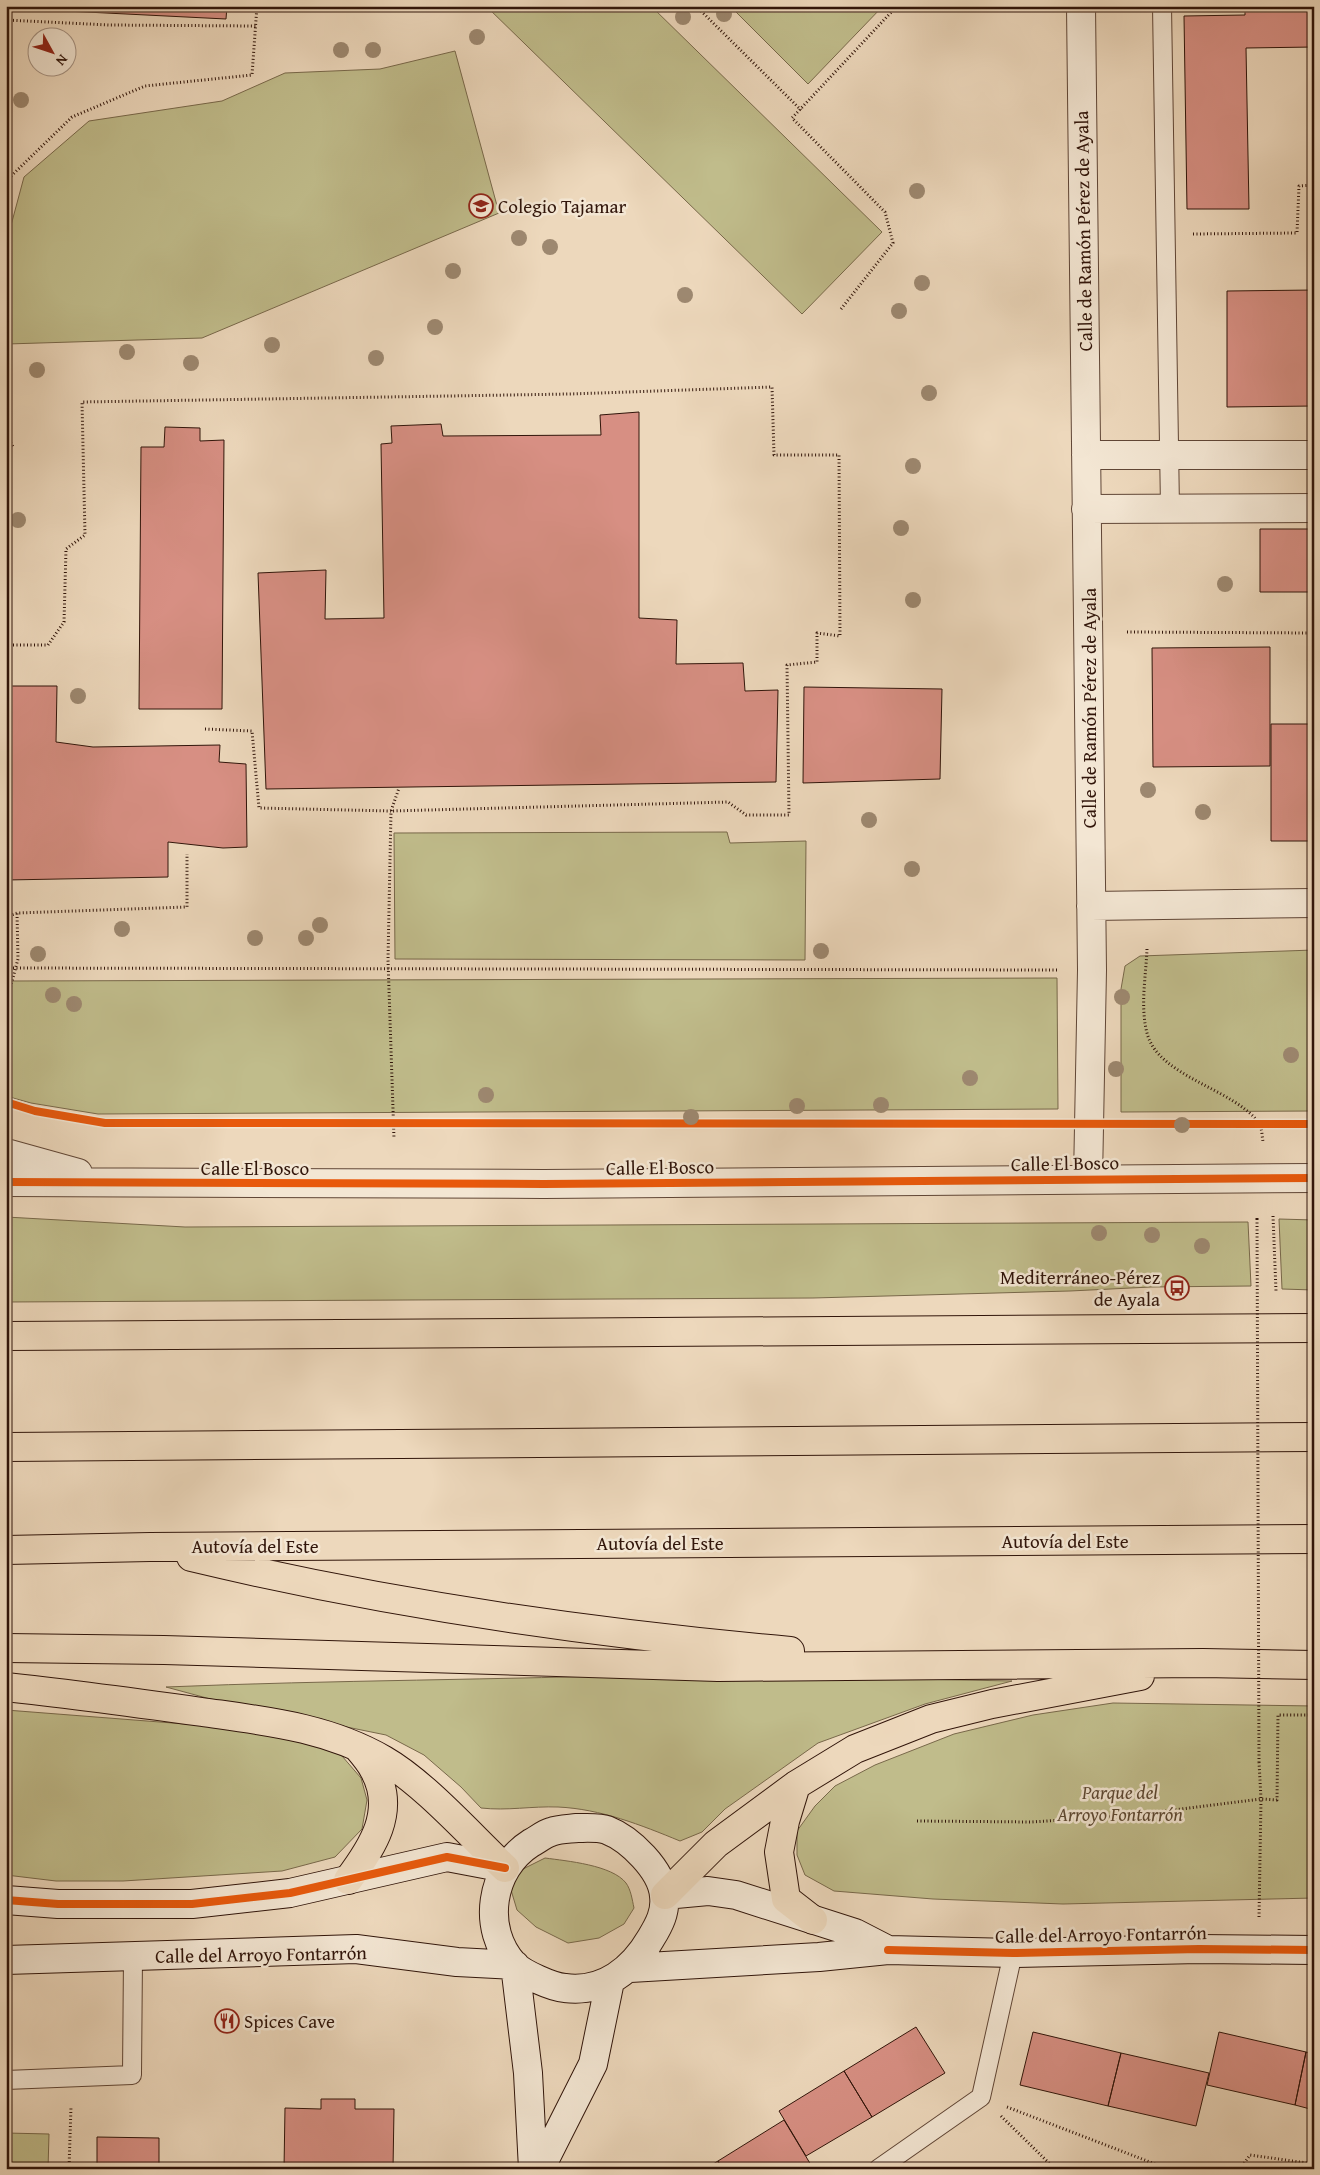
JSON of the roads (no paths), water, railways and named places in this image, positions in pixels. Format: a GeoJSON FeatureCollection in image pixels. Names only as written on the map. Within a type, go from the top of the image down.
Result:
{"type":"FeatureCollection","features":[{"type":"Feature","properties":{"kind":"highway"},"geometry":{"type":"LineString","coordinates":[[6,1336],[1314,1328]]}},
{"type":"Feature","properties":{"kind":"highway"},"geometry":{"type":"LineString","coordinates":[[6,1447],[1314,1437]]}},
{"type":"Feature","properties":{"kind":"highway","name":"Autovía del Este"},"geometry":{"type":"LineString","coordinates":[[6,1550],[150,1547],[1314,1539]]}},
{"type":"Feature","properties":{"kind":"highway"},"geometry":{"type":"LineString","coordinates":[[150,1547],[269,1575],[509,1618],[696,1643],[943,1665]]}},
{"type":"Feature","properties":{"kind":"highway"},"geometry":{"type":"LineString","coordinates":[[6,1648],[164,1650],[718,1667],[1203,1663],[1314,1665]]}},
{"type":"Feature","properties":{"kind":"highway"},"geometry":{"type":"LineString","coordinates":[[665,1895],[716,1844],[796,1786],[855,1749],[931,1718],[992,1704],[1203,1663]]}},
{"type":"Feature","properties":{"kind":"highway"},"geometry":{"type":"LineString","coordinates":[[6,1687],[108,1698],[300,1726],[357,1747],[385,1760],[411,1779],[505,1868]]}},
{"type":"Feature","properties":{"kind":"highway"},"geometry":{"type":"LineString","coordinates":[[348,1880],[371,1850],[382,1823],[382,1791],[375,1771],[357,1747]]}},
{"type":"Feature","properties":{"kind":"highway"},"geometry":{"type":"LineString","coordinates":[[796,1786],[784,1820],[779,1852],[786,1899],[813,1920]]}},
{"type":"Feature","properties":{"kind":"street","name":"Calle de Ramón Pérez de Ayala"},"geometry":{"type":"LineString","coordinates":[[1081,6],[1092,970],[1088,1179]]}},
{"type":"Feature","properties":{"kind":"street"},"geometry":{"type":"LineString","coordinates":[[1086,455],[1314,455]]}},
{"type":"Feature","properties":{"kind":"street"},"geometry":{"type":"LineString","coordinates":[[1086,509],[1314,508]]}},
{"type":"Feature","properties":{"kind":"street"},"geometry":{"type":"LineString","coordinates":[[1091,906],[1314,903]]}},
{"type":"Feature","properties":{"kind":"street","name":"Calle El Bosco"},"geometry":{"type":"LineString","coordinates":[[6,1153],[118,1184]]}},
{"type":"Feature","properties":{"kind":"street","name":"Calle El Bosco"},"geometry":{"type":"LineString","coordinates":[[6,1182],[118,1184],[554,1184],[1314,1178]]}},
{"type":"Feature","properties":{"kind":"street"},"geometry":{"type":"LineString","coordinates":[[533,2169],[528,2072],[515,1966],[500,1941],[495,1918],[494,1892],[505,1868],[523,1848],[550,1832],[577,1828],[606,1830],[632,1844],[654,1870],[665,1895],[662,1920],[620,1974],[593,2064],[540,2169]]}},
{"type":"Feature","properties":{"kind":"street"},"geometry":{"type":"LineString","coordinates":[[6,1900],[58,1904],[192,1904],[290,1893],[447,1858],[505,1868]]}},
{"type":"Feature","properties":{"kind":"street","name":"Calle del Arroyo Fontarrón"},"geometry":{"type":"LineString","coordinates":[[665,1895],[708,1891],[736,1895],[855,1933],[888,1950]]}},
{"type":"Feature","properties":{"kind":"street","name":"Calle del Arroyo Fontarrón"},"geometry":{"type":"LineString","coordinates":[[6,1960],[356,1949],[457,1962],[515,1966]]}},
{"type":"Feature","properties":{"kind":"street","name":"Calle del Arroyo Fontarrón"},"geometry":{"type":"LineString","coordinates":[[620,1974],[888,1950],[1013,1953],[1199,1949],[1314,1950]]}},
{"type":"Feature","properties":{"kind":"street"},"geometry":{"type":"LineString","coordinates":[[515,1966],[543,1982],[565,1988],[588,1988],[620,1974]]}},
{"type":"Feature","properties":{"kind":"lane"},"geometry":{"type":"LineString","coordinates":[[1162,6],[1164,235],[1170,508]]}},
{"type":"Feature","properties":{"kind":"lane"},"geometry":{"type":"LineString","coordinates":[[878,2169],[981,2097],[1013,1953]]}},
{"type":"Feature","properties":{"kind":"lane"},"geometry":{"type":"LineString","coordinates":[[6,2080],[132,2075],[133,1957]]}},
{"type":"Feature","properties":{"kind":"place","name":"Colegio Tajamar"},"geometry":{"type":"Point","coordinates":[481,206]}},
{"type":"Feature","properties":{"kind":"place","name":"Mediterráneo-Pérez de Ayala"},"geometry":{"type":"Point","coordinates":[1177,1288]}},
{"type":"Feature","properties":{"kind":"place","name":"Spices Cave"},"geometry":{"type":"Point","coordinates":[227,2021]}},
{"type":"Feature","properties":{"kind":"park label","name":"Parque del Arroyo Fontarrón"},"geometry":{"type":"Point","coordinates":[1120,1803]}}]}
